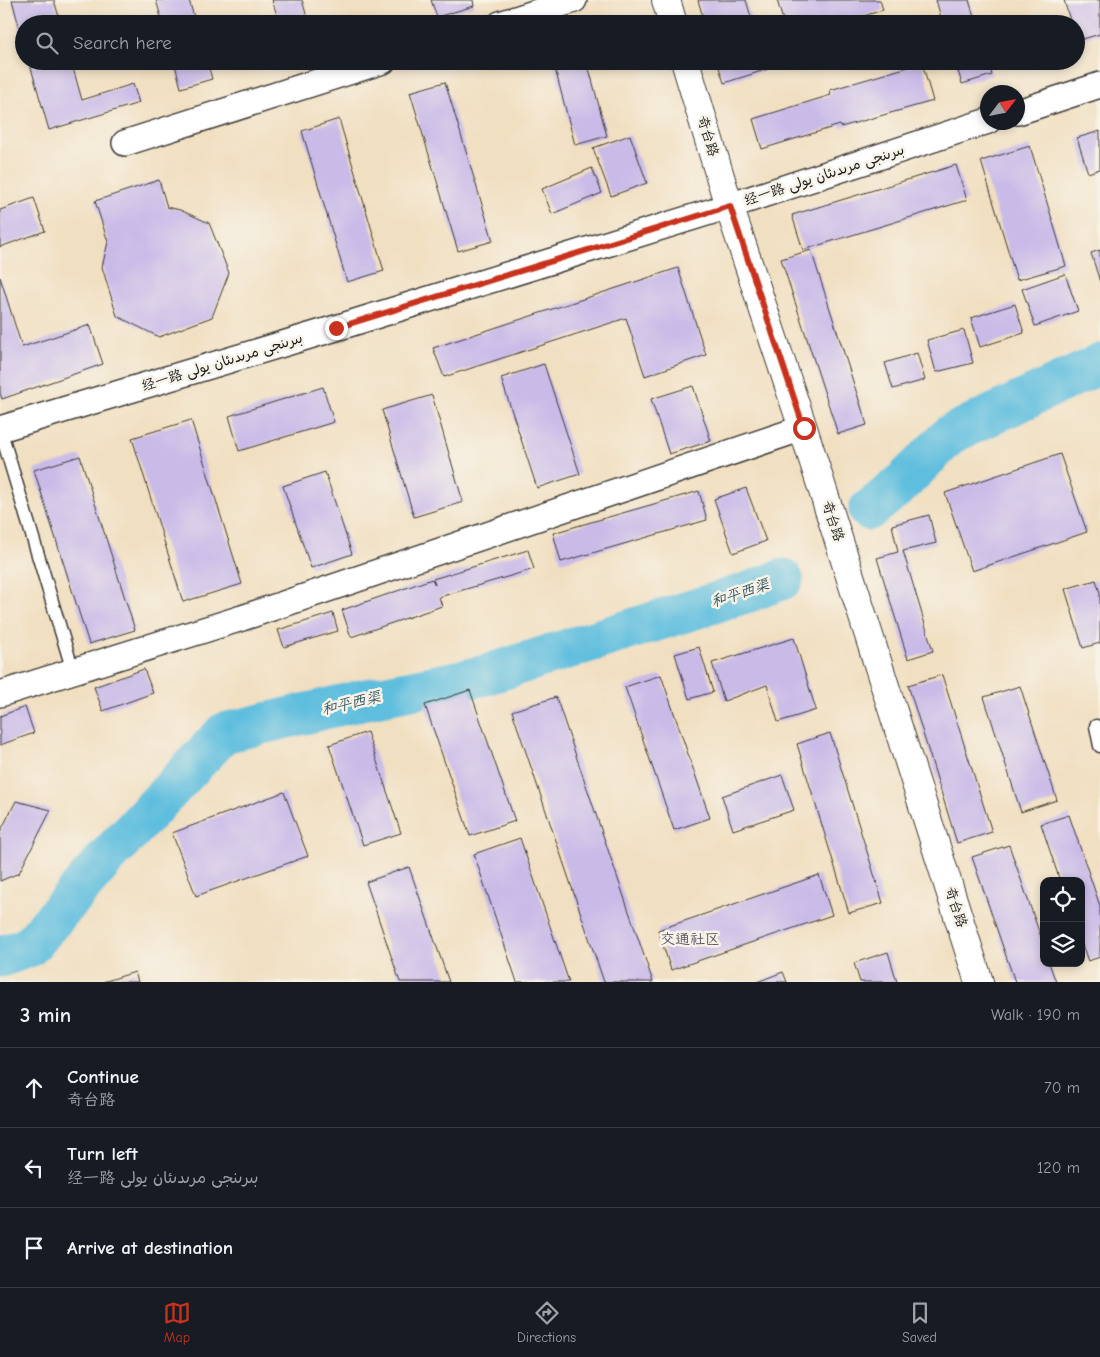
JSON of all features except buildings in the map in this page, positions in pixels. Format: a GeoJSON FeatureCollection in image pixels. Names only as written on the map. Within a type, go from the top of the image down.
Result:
{"type":"FeatureCollection","features":[{"type":"Feature","properties":{"kind":"street"},"geometry":{"type":"LineString","coordinates":[[528,15],[574,0]]}},
{"type":"Feature","properties":{"kind":"street"},"geometry":{"type":"LineString","coordinates":[[666,0],[670,15]]}},
{"type":"Feature","properties":{"kind":"street"},"geometry":{"type":"LineString","coordinates":[[125,142],[354,70]]}},
{"type":"Feature","properties":{"kind":"street","name":"奇台路"},"geometry":{"type":"LineString","coordinates":[[688,70],[730,206],[804,428],[979,982]]}},
{"type":"Feature","properties":{"kind":"street"},"geometry":{"type":"LineString","coordinates":[[1025,110],[1100,84]]}},
{"type":"Feature","properties":{"kind":"street","name":"经一路 بىرىنجى مرىدىئان يولى"},"geometry":{"type":"LineString","coordinates":[[0,429],[327,331],[730,206],[980,124]]}},
{"type":"Feature","properties":{"kind":"street"},"geometry":{"type":"LineString","coordinates":[[0,694],[242,618],[804,428]]}},
{"type":"Feature","properties":{"kind":"lane"},"geometry":{"type":"LineString","coordinates":[[0,429],[73,671]]}},
{"type":"Feature","properties":{"kind":"lane"},"geometry":{"type":"LineString","coordinates":[[1096,726],[1100,746]]}},
{"type":"Feature","properties":{"kind":"waterway","name":"和平西渠"},"geometry":{"type":"LineString","coordinates":[[869,510],[899,486],[951,434],[1100,364]]}},
{"type":"Feature","properties":{"kind":"waterway","name":"和平西渠"},"geometry":{"type":"LineString","coordinates":[[0,957],[29,947],[106,858],[224,733],[371,698],[482,676],[749,592],[783,579]]}},
{"type":"Feature","properties":{"kind":"district","name":"交通社区"},"geometry":{"type":"Point","coordinates":[690,939]}},
{"type":"Feature","properties":{"kind":"route"},"geometry":{"type":"LineString","coordinates":[[336,328],[730,206],[804,428]]}}]}
